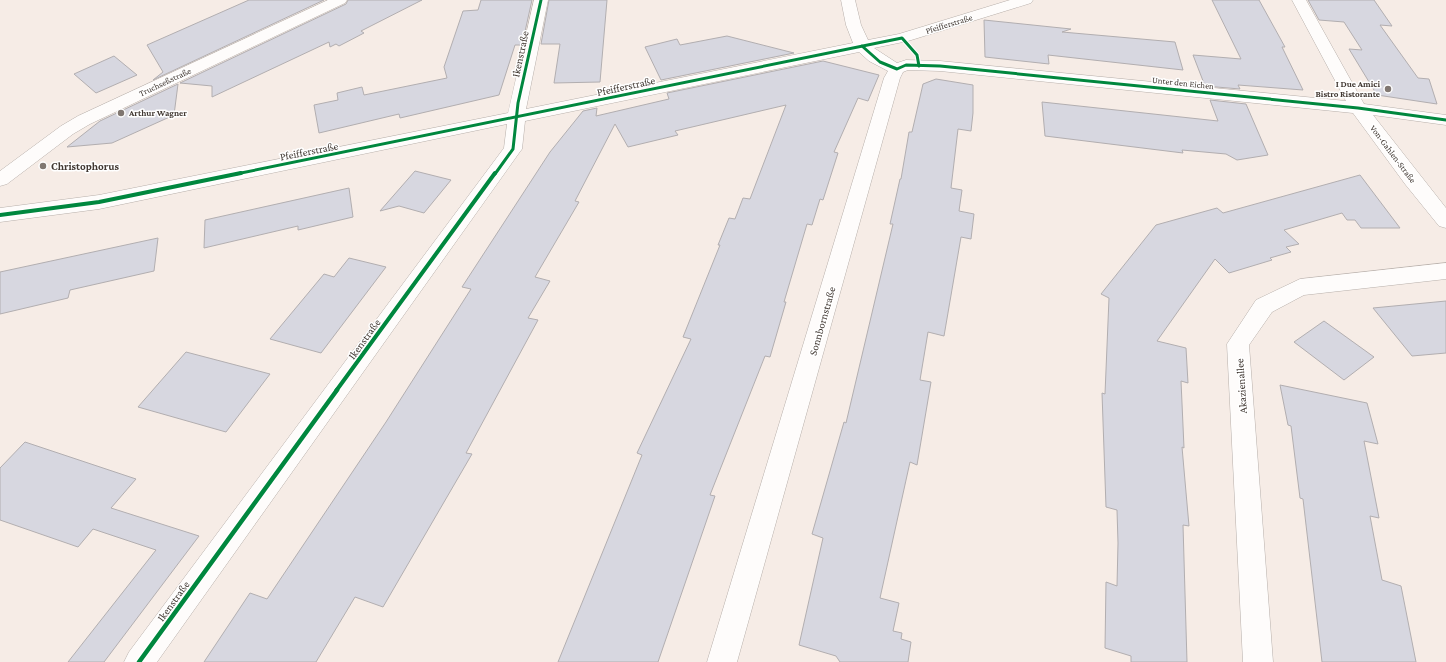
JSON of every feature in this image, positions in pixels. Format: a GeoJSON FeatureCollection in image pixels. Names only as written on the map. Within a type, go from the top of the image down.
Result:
{"type":"FeatureCollection","features":[{"type":"Feature","properties":{"kind":"street","name":"Truchseßstraße"},"geometry":{"type":"LineString","coordinates":[[0,180],[67,130],[84,120],[340,0]]}},
{"type":"Feature","properties":{"kind":"street","name":"Ikenstraße"},"geometry":{"type":"LineString","coordinates":[[139,662],[513,149],[516,118],[541,0]]}},
{"type":"Feature","properties":{"kind":"street"},"geometry":{"type":"LineString","coordinates":[[848,0],[854,30],[862,46],[880,62],[908,67],[917,55],[902,38]]}},
{"type":"Feature","properties":{"kind":"street","name":"Pfeifferstraße"},"geometry":{"type":"LineString","coordinates":[[0,215],[99,202],[902,38],[1026,0]]}},
{"type":"Feature","properties":{"kind":"street","name":"Von-Gahlen-Straße"},"geometry":{"type":"LineString","coordinates":[[1299,0],[1358,108],[1412,180],[1446,221]]}},
{"type":"Feature","properties":{"kind":"street","name":"Unter den Eichen"},"geometry":{"type":"LineString","coordinates":[[908,67],[1358,108],[1446,120]]}},
{"type":"Feature","properties":{"kind":"street","name":"Sonnbornstraße"},"geometry":{"type":"LineString","coordinates":[[722,662],[892,78],[908,67]]}},
{"type":"Feature","properties":{"kind":"street","name":"Akazienallee"},"geometry":{"type":"LineString","coordinates":[[1258,662],[1238,344],[1264,306],[1300,286],[1446,271]]}},
{"type":"Feature","properties":{"kind":"building"},"geometry":{"type":"Polygon","coordinates":[[[249,0],[324,0],[153,80],[163,72],[147,45],[249,0]]]}},
{"type":"Feature","properties":{"kind":"building"},"geometry":{"type":"Polygon","coordinates":[[[348,0],[422,0],[361,31],[364,33],[339,46],[336,44],[330,47],[329,42],[212,97],[212,86],[180,83],[346,4],[348,0]]]}},
{"type":"Feature","properties":{"kind":"building"},"geometry":{"type":"Polygon","coordinates":[[[481,0],[532,0],[522,45],[515,45],[499,95],[400,118],[399,114],[319,133],[314,105],[338,100],[337,93],[362,87],[364,95],[447,78],[444,67],[463,11],[478,10],[481,0]]]}},
{"type":"Feature","properties":{"kind":"building"},"geometry":{"type":"Polygon","coordinates":[[[549,0],[607,0],[600,82],[554,83],[560,44],[541,44],[549,0]]]}},
{"type":"Feature","properties":{"kind":"building"},"geometry":{"type":"Polygon","coordinates":[[[1212,0],[1259,0],[1285,47],[1282,47],[1303,90],[1238,85],[1240,89],[1205,86],[1193,55],[1241,59],[1212,0]]]}},
{"type":"Feature","properties":{"kind":"building"},"geometry":{"type":"Polygon","coordinates":[[[1308,0],[1374,0],[1392,26],[1380,25],[1418,78],[1429,79],[1437,104],[1377,95],[1349,49],[1362,50],[1344,22],[1319,20],[1308,0]]]}},
{"type":"Feature","properties":{"kind":"building"},"geometry":{"type":"Polygon","coordinates":[[[984,20],[1071,29],[1062,32],[1175,42],[1183,70],[1048,55],[1049,64],[985,57],[984,20]]]}},
{"type":"Feature","properties":{"kind":"building"},"geometry":{"type":"Polygon","coordinates":[[[727,36],[794,53],[661,80],[645,47],[677,39],[680,45],[727,36]]]}},
{"type":"Feature","properties":{"kind":"building"},"geometry":{"type":"Polygon","coordinates":[[[114,56],[137,75],[96,93],[74,74],[114,56]]]}},
{"type":"Feature","properties":{"kind":"building"},"geometry":{"type":"Polygon","coordinates":[[[823,61],[879,75],[868,101],[858,98],[834,152],[838,153],[823,200],[820,199],[812,225],[807,224],[784,302],[786,302],[770,357],[765,356],[710,495],[715,496],[658,662],[558,662],[642,455],[637,453],[691,339],[683,337],[720,245],[718,245],[729,218],[735,219],[743,198],[750,199],[786,105],[675,131],[678,135],[628,147],[615,124],[575,201],[579,202],[535,277],[550,281],[528,318],[538,320],[466,453],[472,454],[383,607],[355,597],[316,662],[204,662],[250,593],[267,599],[386,422],[471,289],[462,287],[550,152],[583,111],[597,108],[596,116],[669,99],[667,93],[823,61]]]}},
{"type":"Feature","properties":{"kind":"building"},"geometry":{"type":"Polygon","coordinates":[[[936,79],[973,85],[973,113],[971,131],[958,129],[951,188],[962,190],[959,211],[974,214],[971,239],[961,237],[944,336],[928,332],[920,380],[931,382],[917,465],[910,462],[880,598],[899,603],[893,631],[902,633],[901,639],[911,642],[908,662],[840,662],[836,656],[799,645],[823,538],[812,534],[844,422],[846,423],[893,224],[890,224],[901,179],[909,132],[912,132],[923,84],[936,79]]]}},
{"type":"Feature","properties":{"kind":"building"},"geometry":{"type":"Polygon","coordinates":[[[178,84],[174,115],[112,143],[67,147],[100,121],[178,84]]]}},
{"type":"Feature","properties":{"kind":"building"},"geometry":{"type":"Polygon","coordinates":[[[1210,100],[1246,104],[1268,155],[1237,160],[1226,154],[1182,150],[1183,153],[1045,136],[1042,102],[1218,121],[1210,100]]]}},
{"type":"Feature","properties":{"kind":"building"},"geometry":{"type":"Polygon","coordinates":[[[415,171],[451,180],[424,213],[399,206],[380,211],[415,171]]]}},
{"type":"Feature","properties":{"kind":"building"},"geometry":{"type":"Polygon","coordinates":[[[1360,175],[1400,228],[1361,228],[1355,220],[1347,220],[1342,213],[1284,230],[1299,244],[1286,247],[1291,252],[1270,258],[1272,260],[1229,273],[1215,259],[1157,341],[1186,348],[1188,383],[1181,381],[1184,448],[1182,447],[1189,526],[1183,525],[1187,662],[1131,662],[1131,656],[1105,648],[1106,582],[1117,586],[1118,543],[1117,510],[1106,507],[1102,393],[1105,394],[1109,298],[1101,294],[1156,225],[1217,208],[1223,213],[1360,175]]]}},
{"type":"Feature","properties":{"kind":"building"},"geometry":{"type":"Polygon","coordinates":[[[349,188],[353,217],[298,230],[298,226],[204,248],[205,220],[349,188]]]}},
{"type":"Feature","properties":{"kind":"building"},"geometry":{"type":"Polygon","coordinates":[[[158,238],[154,271],[70,290],[68,298],[0,314],[0,272],[158,238]]]}},
{"type":"Feature","properties":{"kind":"building"},"geometry":{"type":"Polygon","coordinates":[[[349,258],[386,267],[321,353],[270,339],[324,274],[334,277],[349,258]]]}},
{"type":"Feature","properties":{"kind":"building"},"geometry":{"type":"Polygon","coordinates":[[[1446,301],[1446,353],[1412,356],[1373,308],[1446,301]]]}},
{"type":"Feature","properties":{"kind":"building"},"geometry":{"type":"Polygon","coordinates":[[[1324,321],[1374,357],[1344,380],[1294,342],[1324,321]]]}},
{"type":"Feature","properties":{"kind":"building"},"geometry":{"type":"Polygon","coordinates":[[[186,352],[270,374],[226,432],[138,407],[186,352]]]}},
{"type":"Feature","properties":{"kind":"building"},"geometry":{"type":"Polygon","coordinates":[[[1280,385],[1367,403],[1378,444],[1364,441],[1379,518],[1370,516],[1382,580],[1401,586],[1416,662],[1322,662],[1303,499],[1300,498],[1291,426],[1288,425],[1280,385]]]}},
{"type":"Feature","properties":{"kind":"building"},"geometry":{"type":"Polygon","coordinates":[[[25,442],[136,479],[111,508],[199,536],[104,662],[68,662],[156,550],[93,529],[78,547],[0,520],[0,468],[25,442]]]}},
{"type":"Feature","properties":{"kind":"cycle path"},"geometry":{"type":"LineString","coordinates":[[139,662],[513,149],[518,103],[541,0]]}},
{"type":"Feature","properties":{"kind":"cycle path"},"geometry":{"type":"LineString","coordinates":[[0,215],[99,202],[902,38],[917,55],[919,66]]}},
{"type":"Feature","properties":{"kind":"cycle path"},"geometry":{"type":"LineString","coordinates":[[862,46],[880,62],[897,69],[906,65],[940,66],[1358,108],[1446,120]]}},
{"type":"Feature","properties":{"kind":"place","name":"I Due Amici Bistro Ristorante"},"geometry":{"type":"Point","coordinates":[1388,89]}},
{"type":"Feature","properties":{"kind":"place","name":"Arthur Wagner"},"geometry":{"type":"Point","coordinates":[121,113]}},
{"type":"Feature","properties":{"kind":"place","name":"Christophorus"},"geometry":{"type":"Point","coordinates":[43,166]}}]}
